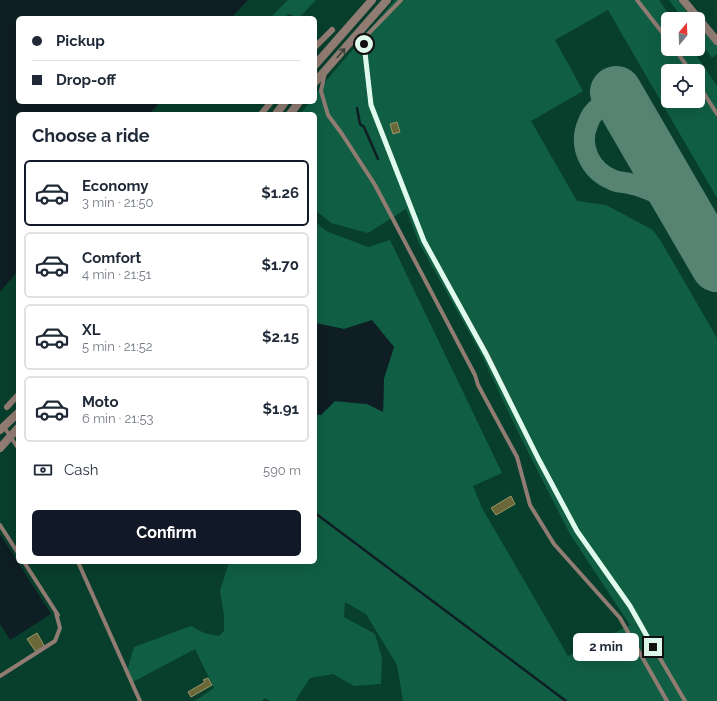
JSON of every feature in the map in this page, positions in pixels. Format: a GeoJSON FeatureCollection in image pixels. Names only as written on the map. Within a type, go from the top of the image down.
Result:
{"type":"FeatureCollection","features":[{"type":"Feature","properties":{"kind":"street"},"geometry":{"type":"LineString","coordinates":[[317,63],[372,0]]}},
{"type":"Feature","properties":{"kind":"street"},"geometry":{"type":"LineString","coordinates":[[317,80],[387,0]]}},
{"type":"Feature","properties":{"kind":"street"},"geometry":{"type":"LineString","coordinates":[[683,0],[717,41]]}},
{"type":"Feature","properties":{"kind":"street"},"geometry":{"type":"LineString","coordinates":[[317,44],[332,30]]}},
{"type":"Feature","properties":{"kind":"street"},"geometry":{"type":"LineString","coordinates":[[263,112],[269,104]]}},
{"type":"Feature","properties":{"kind":"street"},"geometry":{"type":"LineString","coordinates":[[278,112],[284,104]]}},
{"type":"Feature","properties":{"kind":"street"},"geometry":{"type":"LineString","coordinates":[[292,112],[298,104]]}},
{"type":"Feature","properties":{"kind":"street"},"geometry":{"type":"LineString","coordinates":[[6,407],[16,397]]}},
{"type":"Feature","properties":{"kind":"street"},"geometry":{"type":"LineString","coordinates":[[2,429],[16,415]]}},
{"type":"Feature","properties":{"kind":"street"},"geometry":{"type":"LineString","coordinates":[[0,448],[16,430]]}},
{"type":"Feature","properties":{"kind":"lane"},"geometry":{"type":"LineString","coordinates":[[401,0],[368,34],[364,44],[371,105],[424,241],[486,354],[538,458],[577,531],[630,606],[685,701]]}},
{"type":"Feature","properties":{"kind":"lane"},"geometry":{"type":"LineString","coordinates":[[637,0],[661,31]]}},
{"type":"Feature","properties":{"kind":"lane"},"geometry":{"type":"LineString","coordinates":[[326,70],[321,91],[328,115],[375,185],[475,375],[478,385],[517,457],[530,505],[554,544],[620,618],[667,701]]}},
{"type":"Feature","properties":{"kind":"lane"},"geometry":{"type":"LineString","coordinates":[[705,95],[717,114]]}},
{"type":"Feature","properties":{"kind":"lane"},"geometry":{"type":"LineString","coordinates":[[2,429],[10,436],[16,445]]}},
{"type":"Feature","properties":{"kind":"lane"},"geometry":{"type":"LineString","coordinates":[[0,525],[16,550]]}},
{"type":"Feature","properties":{"kind":"lane"},"geometry":{"type":"LineString","coordinates":[[0,676],[55,641],[60,628],[56,613],[58,615],[25,564]]}},
{"type":"Feature","properties":{"kind":"lane"},"geometry":{"type":"LineString","coordinates":[[79,564],[140,701]]}},
{"type":"Feature","properties":{"kind":"green space"},"geometry":{"type":"Polygon","coordinates":[[[288,0],[316,0],[301,16],[289,14],[286,16],[272,16],[288,0]]]}},
{"type":"Feature","properties":{"kind":"green space"},"geometry":{"type":"Polygon","coordinates":[[[395,0],[659,0],[667,12],[661,12],[661,56],[697,56],[702,64],[661,64],[661,101],[608,10],[555,40],[583,91],[531,121],[577,201],[606,205],[653,230],[717,338],[717,701],[403,701],[397,665],[366,614],[345,602],[344,617],[375,634],[382,658],[381,684],[354,686],[333,674],[310,678],[295,701],[271,701],[264,698],[262,701],[195,701],[214,688],[195,649],[131,683],[127,672],[134,647],[191,626],[204,633],[219,636],[224,631],[224,615],[220,591],[228,564],[317,564],[317,414],[321,415],[334,401],[367,404],[383,411],[384,378],[394,347],[372,321],[344,329],[317,323],[317,223],[326,231],[368,247],[390,240],[502,473],[473,486],[482,508],[568,656],[630,625],[570,534],[522,440],[479,350],[419,243],[406,209],[368,233],[331,223],[317,212],[317,112],[302,112],[308,104],[317,104],[317,92],[395,0]]]}},
{"type":"Feature","properties":{"kind":"green space"},"geometry":{"type":"Polygon","coordinates":[[[669,0],[678,0],[687,12],[678,12],[669,0]]]}},
{"type":"Feature","properties":{"kind":"green space"},"geometry":{"type":"Polygon","coordinates":[[[705,33],[717,45],[717,54],[712,58],[705,48],[705,33]]]}},
{"type":"Feature","properties":{"kind":"green space"},"geometry":{"type":"Polygon","coordinates":[[[705,68],[717,86],[717,198],[665,108],[705,108],[705,68]]]}},
{"type":"Feature","properties":{"kind":"shaded area"},"geometry":{"type":"Polygon","coordinates":[[[0,0],[248,0],[233,16],[16,16],[16,104],[158,104],[152,112],[16,112],[16,273],[0,292],[0,0]]]}},
{"type":"Feature","properties":{"kind":"shaded area"},"geometry":{"type":"Polygon","coordinates":[[[372,320],[394,347],[384,378],[383,412],[367,404],[335,401],[321,415],[317,414],[317,323],[344,329],[372,320]]]}},
{"type":"Feature","properties":{"kind":"shaded area"},"geometry":{"type":"Polygon","coordinates":[[[0,534],[16,559],[16,564],[19,564],[51,614],[10,640],[0,624],[0,534]]]}},
{"type":"Feature","properties":{"kind":"building"},"geometry":{"type":"Polygon","coordinates":[[[397,122],[400,132],[393,134],[390,124],[397,122]]]}},
{"type":"Feature","properties":{"kind":"building"},"geometry":{"type":"Polygon","coordinates":[[[511,496],[515,504],[496,515],[491,508],[511,496]]]}},
{"type":"Feature","properties":{"kind":"building"},"geometry":{"type":"Polygon","coordinates":[[[37,633],[45,647],[36,652],[27,639],[37,633]]]}},
{"type":"Feature","properties":{"kind":"building"},"geometry":{"type":"Polygon","coordinates":[[[208,678],[212,685],[191,697],[188,692],[205,682],[203,680],[208,678]]]}},
{"type":"Feature","properties":{"kind":"waterway"},"geometry":{"type":"LineString","coordinates":[[357,108],[360,124],[364,127],[378,159]]}},
{"type":"Feature","properties":{"kind":"waterway"},"geometry":{"type":"LineString","coordinates":[[317,514],[566,701]]}},
{"type":"Feature","properties":{"kind":"taxiway"},"geometry":{"type":"LineString","coordinates":[[696,230],[689,216],[679,205],[643,187],[613,180],[598,171],[592,164],[585,149],[585,132],[592,116],[601,106],[614,100],[636,97],[666,151],[699,236]]}},
{"type":"Feature","properties":{"kind":"runway"},"geometry":{"type":"LineString","coordinates":[[616,92],[717,266]]}},
{"type":"Feature","properties":{"kind":"route"},"geometry":{"type":"LineString","coordinates":[[364,44],[371,105],[424,241],[486,354],[538,458],[577,531],[630,606],[653,647]]}}]}
